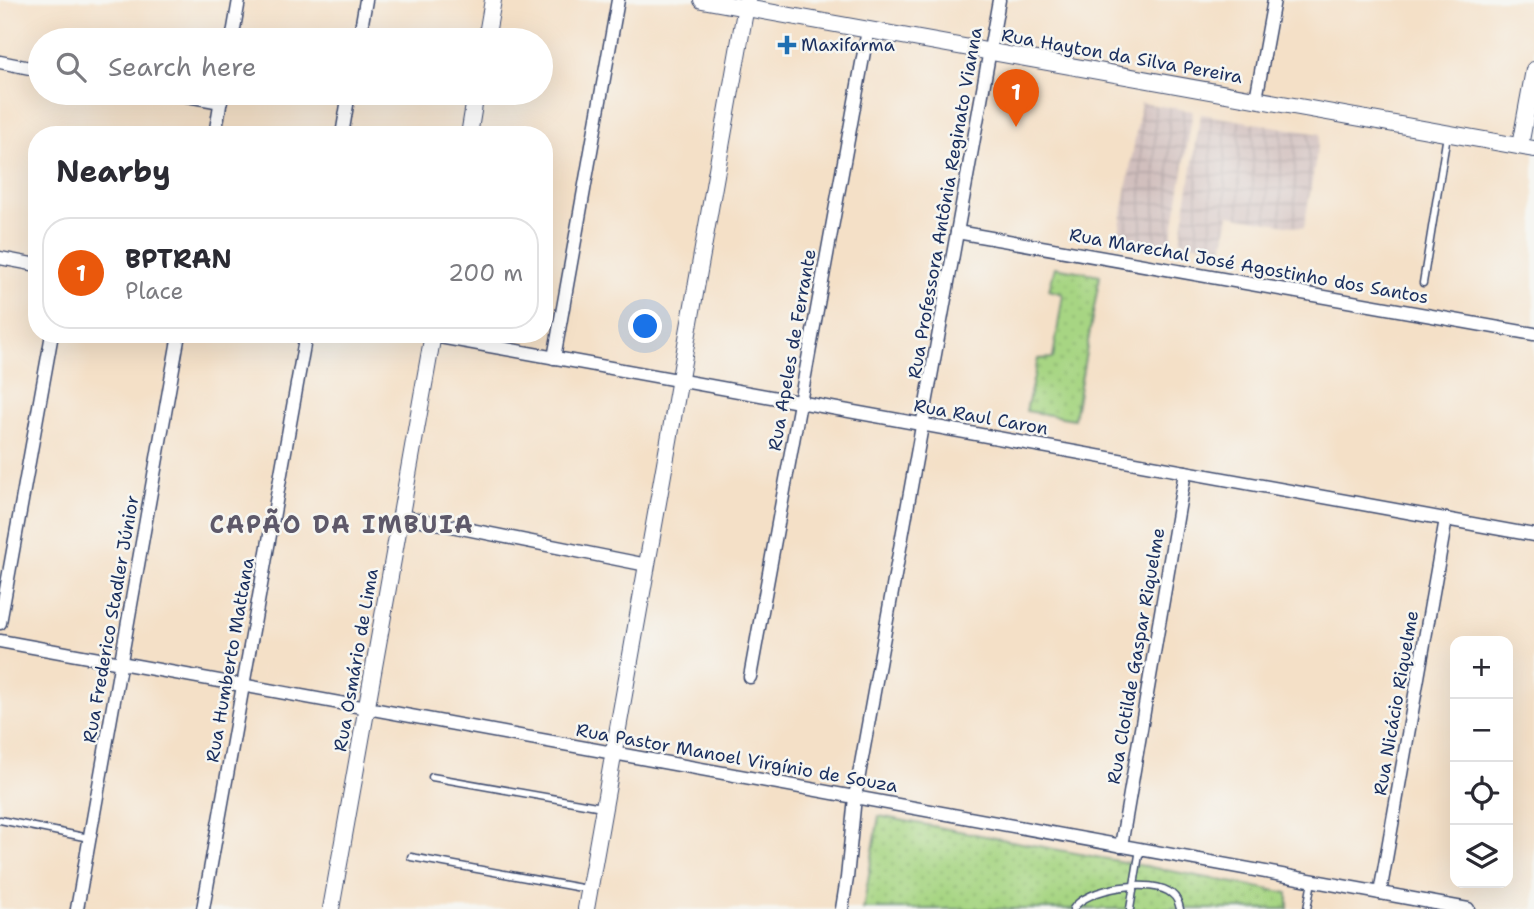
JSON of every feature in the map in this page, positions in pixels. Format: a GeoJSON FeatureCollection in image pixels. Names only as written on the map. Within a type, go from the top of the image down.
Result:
{"type":"FeatureCollection","features":[{"type":"Feature","properties":{"kind":"street"},"geometry":{"type":"LineString","coordinates":[[234,28],[239,0]]}},
{"type":"Feature","properties":{"kind":"street"},"geometry":{"type":"LineString","coordinates":[[361,28],[366,0]]}},
{"type":"Feature","properties":{"kind":"street"},"geometry":{"type":"LineString","coordinates":[[488,28],[493,0]]}},
{"type":"Feature","properties":{"kind":"street"},"geometry":{"type":"LineString","coordinates":[[554,358],[618,0]]}},
{"type":"Feature","properties":{"kind":"street","name":"Rua Hayton da Silva Pereira"},"geometry":{"type":"LineString","coordinates":[[702,0],[747,4],[868,30],[1527,148]]}},
{"type":"Feature","properties":{"kind":"street","name":"Rua Professora Antônia Reginato Vianna"},"geometry":{"type":"LineString","coordinates":[[842,909],[855,797],[999,0]]}},
{"type":"Feature","properties":{"kind":"street"},"geometry":{"type":"LineString","coordinates":[[1256,99],[1274,0]]}},
{"type":"Feature","properties":{"kind":"street"},"geometry":{"type":"LineString","coordinates":[[586,909],[747,4]]}},
{"type":"Feature","properties":{"kind":"street","name":"Rua Apeles de Ferrante"},"geometry":{"type":"LineString","coordinates":[[750,677],[868,30]]}},
{"type":"Feature","properties":{"kind":"street"},"geometry":{"type":"LineString","coordinates":[[0,62],[28,67]]}},
{"type":"Feature","properties":{"kind":"street"},"geometry":{"type":"LineString","coordinates":[[1527,148],[1534,74]]}},
{"type":"Feature","properties":{"kind":"street"},"geometry":{"type":"LineString","coordinates":[[216,126],[220,105]]}},
{"type":"Feature","properties":{"kind":"street"},"geometry":{"type":"LineString","coordinates":[[344,126],[347,105]]}},
{"type":"Feature","properties":{"kind":"street"},"geometry":{"type":"LineString","coordinates":[[470,126],[474,105]]}},
{"type":"Feature","properties":{"kind":"street","name":"Rua Marechal José Agostinho dos Santos"},"geometry":{"type":"LineString","coordinates":[[957,232],[1534,334]]}},
{"type":"Feature","properties":{"kind":"street"},"geometry":{"type":"LineString","coordinates":[[0,258],[28,263]]}},
{"type":"Feature","properties":{"kind":"street"},"geometry":{"type":"LineString","coordinates":[[0,623],[50,343]]}},
{"type":"Feature","properties":{"kind":"street","name":"Rua Frederico Stadler Júnior"},"geometry":{"type":"LineString","coordinates":[[76,909],[177,343]]}},
{"type":"Feature","properties":{"kind":"street","name":"Rua Humberto Mattana"},"geometry":{"type":"LineString","coordinates":[[202,909],[304,343]]}},
{"type":"Feature","properties":{"kind":"street","name":"Rua Osmário de Lima"},"geometry":{"type":"LineString","coordinates":[[331,909],[401,516],[429,343]]}},
{"type":"Feature","properties":{"kind":"street","name":"Rua Raul Caron"},"geometry":{"type":"LineString","coordinates":[[473,343],[1534,535]]}},
{"type":"Feature","properties":{"kind":"street","name":"Rua Clotilde Gaspar Riquelme"},"geometry":{"type":"LineString","coordinates":[[1121,846],[1185,472]]}},
{"type":"Feature","properties":{"kind":"street"},"geometry":{"type":"LineString","coordinates":[[401,516],[647,565]]}},
{"type":"Feature","properties":{"kind":"street","name":"Rua Nicácio Riquelme"},"geometry":{"type":"LineString","coordinates":[[1380,893],[1446,519]]}},
{"type":"Feature","properties":{"kind":"street","name":"Rua Pastor Manoel Virgínio de Souza"},"geometry":{"type":"LineString","coordinates":[[0,641],[1468,909]]}},
{"type":"Feature","properties":{"kind":"lane"},"geometry":{"type":"LineString","coordinates":[[1423,283],[1448,134]]}},
{"type":"Feature","properties":{"kind":"lane"},"geometry":{"type":"LineString","coordinates":[[432,777],[604,808]]}},
{"type":"Feature","properties":{"kind":"lane"},"geometry":{"type":"LineString","coordinates":[[0,820],[89,838]]}},
{"type":"Feature","properties":{"kind":"lane"},"geometry":{"type":"LineString","coordinates":[[1130,909],[1140,849]]}},
{"type":"Feature","properties":{"kind":"lane"},"geometry":{"type":"LineString","coordinates":[[411,857],[589,889]]}},
{"type":"Feature","properties":{"kind":"lane"},"geometry":{"type":"LineString","coordinates":[[1307,909],[1312,881]]}},
{"type":"Feature","properties":{"kind":"lane"},"geometry":{"type":"LineString","coordinates":[[1073,909],[1087,896],[1110,889],[1134,887],[1162,889],[1172,894],[1180,909]]}},
{"type":"Feature","properties":{"kind":"shaded area"},"geometry":{"type":"Polygon","coordinates":[[[1141,103],[1193,111],[1170,248],[1118,239],[1141,103]]]}},
{"type":"Feature","properties":{"kind":"shaded area"},"geometry":{"type":"Polygon","coordinates":[[[1201,114],[1320,134],[1304,228],[1229,215],[1223,249],[1180,241],[1201,114]]]}},
{"type":"Feature","properties":{"kind":"green space"},"geometry":{"type":"Polygon","coordinates":[[[1055,267],[1100,275],[1074,419],[1026,411],[1038,359],[1053,358],[1063,294],[1049,290],[1055,267]]]}},
{"type":"Feature","properties":{"kind":"green space"},"geometry":{"type":"Polygon","coordinates":[[[879,816],[1288,893],[1288,909],[863,909],[879,816]]]}},
{"type":"Feature","properties":{"kind":"place","name":"Maxifarma"},"geometry":{"type":"Point","coordinates":[787,45]}},
{"type":"Feature","properties":{"kind":"place","name":"BPTRAN"},"geometry":{"type":"Point","coordinates":[1016,127]}},
{"type":"Feature","properties":{"kind":"district","name":"CAPÃO DA IMBUIA"},"geometry":{"type":"Point","coordinates":[342,525]}}]}
